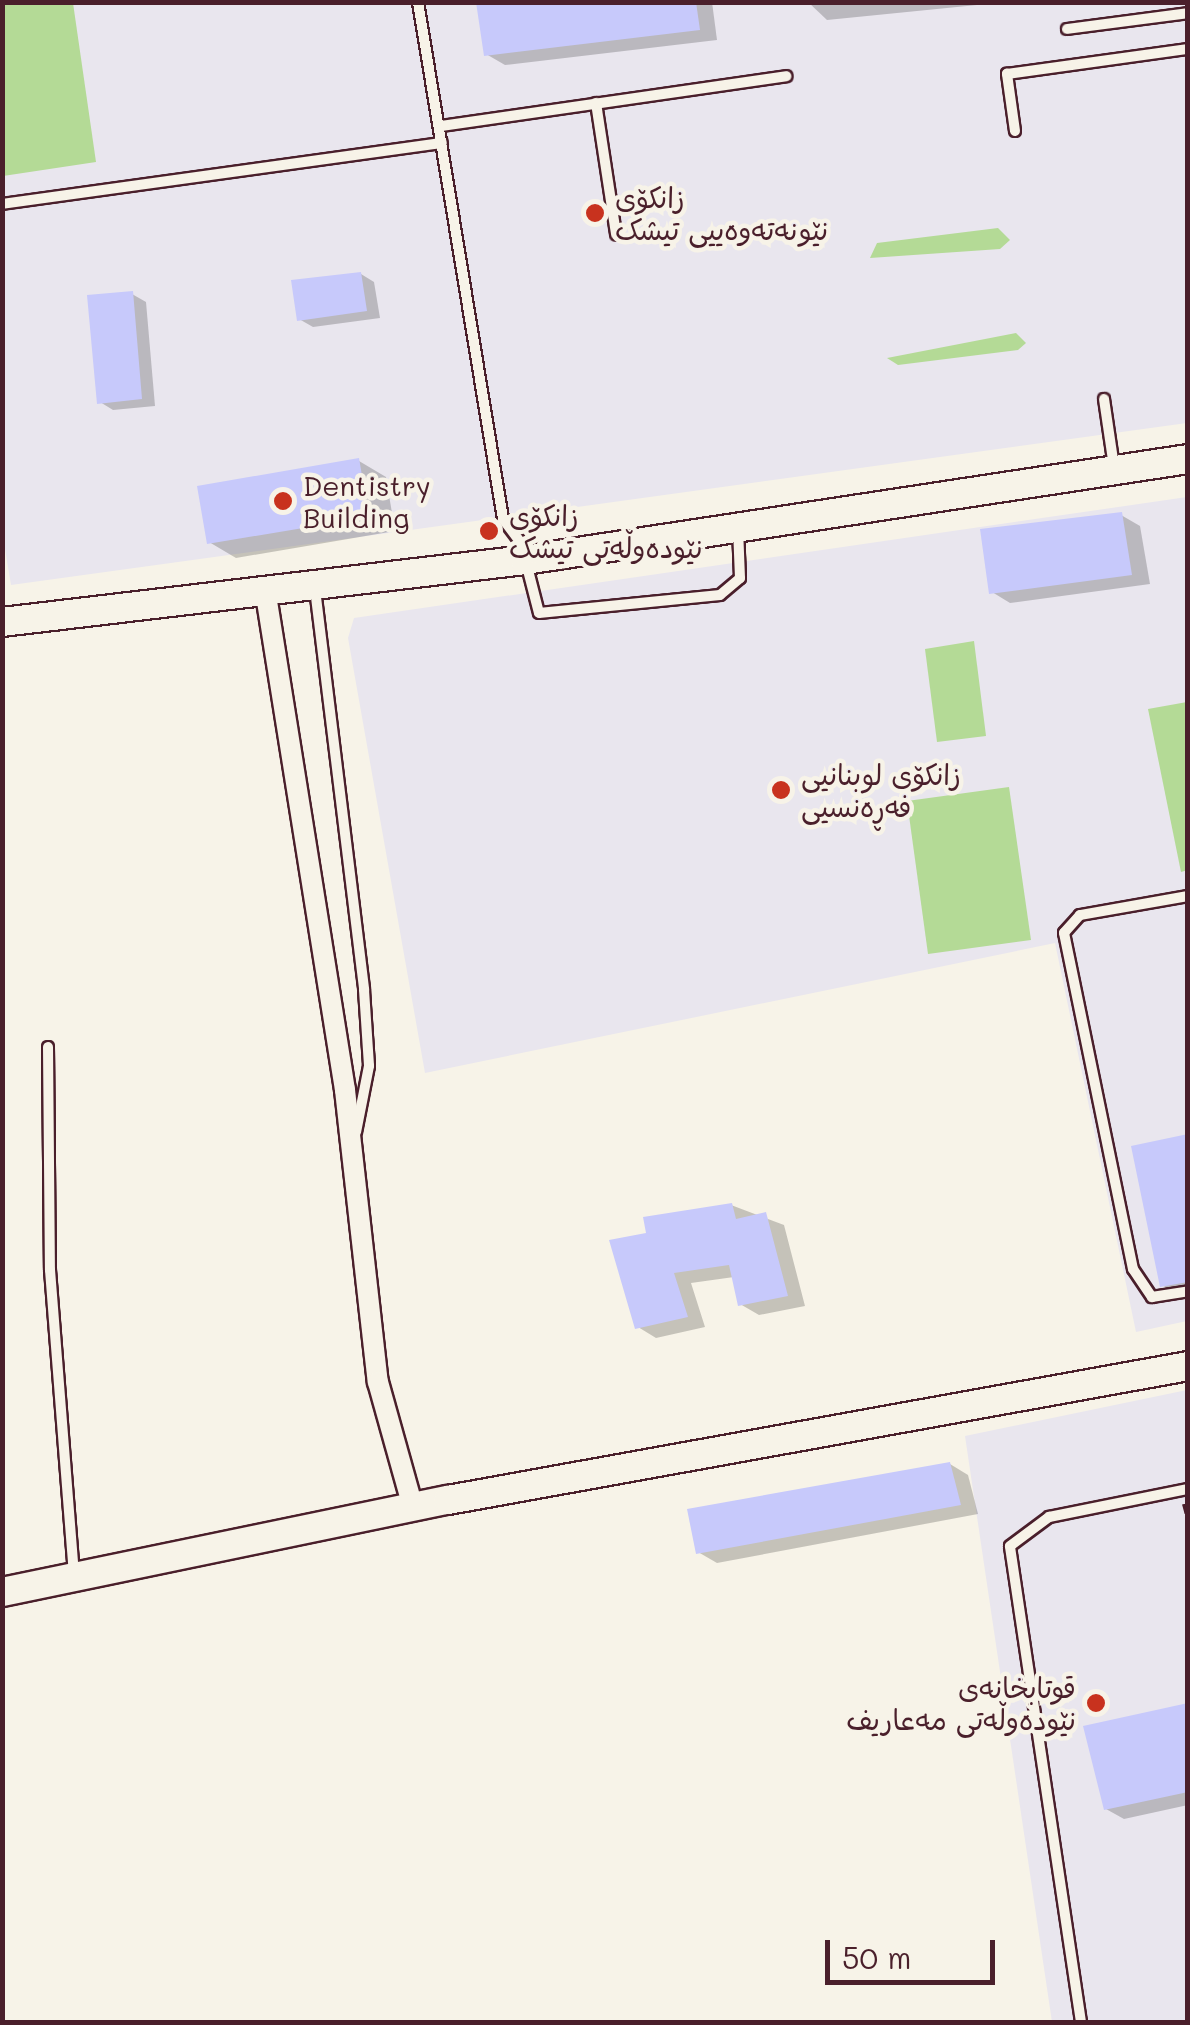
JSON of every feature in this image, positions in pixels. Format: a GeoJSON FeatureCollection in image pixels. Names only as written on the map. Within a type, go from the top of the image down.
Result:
{"type":"FeatureCollection","features":[{"type":"Feature","properties":{"kind":"street"},"geometry":{"type":"LineString","coordinates":[[2,619],[314,588],[523,551],[1064,467],[1114,468],[1188,459]]}},
{"type":"Feature","properties":{"kind":"street"},"geometry":{"type":"LineString","coordinates":[[2,619],[523,551],[738,528],[1066,483],[1114,468]]}},
{"type":"Feature","properties":{"kind":"street"},"geometry":{"type":"LineString","coordinates":[[266,594],[352,1148],[378,1382],[413,1507]]}},
{"type":"Feature","properties":{"kind":"street"},"geometry":{"type":"LineString","coordinates":[[1042,1386],[1188,1348]]}},
{"type":"Feature","properties":{"kind":"street"},"geometry":{"type":"LineString","coordinates":[[2,1592],[413,1507],[1042,1386],[1188,1366]]}},
{"type":"Feature","properties":{"kind":"lane"},"geometry":{"type":"LineString","coordinates":[[418,2],[503,519],[523,551],[539,613],[720,595],[740,578],[738,528]]}},
{"type":"Feature","properties":{"kind":"lane"},"geometry":{"type":"LineString","coordinates":[[1067,29],[1188,12]]}},
{"type":"Feature","properties":{"kind":"lane"},"geometry":{"type":"LineString","coordinates":[[1015,132],[1007,74],[1188,49]]}},
{"type":"Feature","properties":{"kind":"lane"},"geometry":{"type":"LineString","coordinates":[[441,126],[786,76]]}},
{"type":"Feature","properties":{"kind":"lane"},"geometry":{"type":"LineString","coordinates":[[596,103],[616,234]]}},
{"type":"Feature","properties":{"kind":"lane"},"geometry":{"type":"LineString","coordinates":[[2,204],[442,143]]}},
{"type":"Feature","properties":{"kind":"lane"},"geometry":{"type":"LineString","coordinates":[[1104,399],[1114,468]]}},
{"type":"Feature","properties":{"kind":"lane"},"geometry":{"type":"LineString","coordinates":[[314,588],[364,990],[369,1066],[352,1148]]}},
{"type":"Feature","properties":{"kind":"lane"},"geometry":{"type":"LineString","coordinates":[[1188,896],[1080,915],[1064,933],[1133,1270],[1152,1297],[1188,1291]]}},
{"type":"Feature","properties":{"kind":"lane"},"geometry":{"type":"LineString","coordinates":[[48,1047],[50,1270],[75,1578]]}},
{"type":"Feature","properties":{"kind":"lane"},"geometry":{"type":"LineString","coordinates":[[1081,2022],[1010,1546],[1049,1516],[1188,1489]]}},
{"type":"Feature","properties":{"kind":"shaded area","name":"زانکۆی نێونەتەوەییی تیشک"},"geometry":{"type":"Polygon","coordinates":[[[2,3],[1187,3],[1187,423],[11,585],[2,531],[2,3]]]}},
{"type":"Feature","properties":{"kind":"shaded area","name":"زانکۆی لوبنانیی فەڕەنسیی"},"geometry":{"type":"Polygon","coordinates":[[[1187,497],[1187,1321],[1136,1332],[1055,943],[425,1073],[348,638],[354,618],[1187,497]]]}},
{"type":"Feature","properties":{"kind":"shaded area","name":"قوتابخانەی نێودەوڵەتی مەعاریف"},"geometry":{"type":"Polygon","coordinates":[[[1187,1390],[1187,2022],[1052,2022],[965,1436],[1187,1390]]]}},
{"type":"Feature","properties":{"kind":"green space"},"geometry":{"type":"Polygon","coordinates":[[[2,3],[73,3],[96,162],[3,176],[2,3]]]}},
{"type":"Feature","properties":{"kind":"green space"},"geometry":{"type":"Polygon","coordinates":[[[998,228],[1010,240],[1000,249],[870,258],[877,243],[998,228]]]}},
{"type":"Feature","properties":{"kind":"green space"},"geometry":{"type":"Polygon","coordinates":[[[1016,333],[1026,343],[1018,350],[898,365],[887,358],[1016,333]]]}},
{"type":"Feature","properties":{"kind":"green space"},"geometry":{"type":"Polygon","coordinates":[[[974,641],[986,736],[937,742],[925,649],[974,641]]]}},
{"type":"Feature","properties":{"kind":"green space"},"geometry":{"type":"Polygon","coordinates":[[[1187,702],[1188,870],[1181,872],[1148,709],[1187,702]]]}},
{"type":"Feature","properties":{"kind":"green space"},"geometry":{"type":"Polygon","coordinates":[[[1009,787],[1031,940],[928,954],[907,801],[1009,787]]]}},
{"type":"Feature","properties":{"kind":"building"},"geometry":{"type":"Polygon","coordinates":[[[476,2],[696,2],[700,30],[484,56],[476,2]]]}},
{"type":"Feature","properties":{"kind":"building"},"geometry":{"type":"Polygon","coordinates":[[[361,272],[367,311],[297,321],[291,280],[361,272]]]}},
{"type":"Feature","properties":{"kind":"building"},"geometry":{"type":"Polygon","coordinates":[[[133,291],[142,399],[97,404],[87,295],[133,291]]]}},
{"type":"Feature","properties":{"kind":"building","name":"Dentistry Building"},"geometry":{"type":"Polygon","coordinates":[[[359,458],[369,517],[207,544],[197,486],[359,458]]]}},
{"type":"Feature","properties":{"kind":"building"},"geometry":{"type":"Polygon","coordinates":[[[1122,512],[1132,575],[989,594],[980,529],[1122,512]]]}},
{"type":"Feature","properties":{"kind":"building"},"geometry":{"type":"Polygon","coordinates":[[[1188,1134],[1188,1282],[1160,1287],[1131,1146],[1188,1134]]]}},
{"type":"Feature","properties":{"kind":"building"},"geometry":{"type":"Polygon","coordinates":[[[732,1203],[736,1219],[766,1212],[788,1296],[738,1306],[729,1265],[674,1273],[688,1317],[635,1329],[609,1240],[646,1233],[643,1217],[732,1203]]]}},
{"type":"Feature","properties":{"kind":"building"},"geometry":{"type":"Polygon","coordinates":[[[950,1462],[961,1505],[696,1554],[687,1509],[950,1462]]]}},
{"type":"Feature","properties":{"kind":"building"},"geometry":{"type":"Polygon","coordinates":[[[1188,1703],[1188,1792],[1104,1810],[1083,1726],[1188,1703]]]}},
{"type":"Feature","properties":{"kind":"place","name":"زانکۆی نێونەتەوەییی تیشک"},"geometry":{"type":"Point","coordinates":[595,213]}},
{"type":"Feature","properties":{"kind":"place","name":"Dentistry Building"},"geometry":{"type":"Point","coordinates":[283,501]}},
{"type":"Feature","properties":{"kind":"place","name":"زانکۆی نێودەوڵەتی تیشک"},"geometry":{"type":"Point","coordinates":[489,531]}},
{"type":"Feature","properties":{"kind":"place","name":"زانکۆی لوبنانیی فەڕەنسیی"},"geometry":{"type":"Point","coordinates":[781,790]}},
{"type":"Feature","properties":{"kind":"place","name":"قوتابخانەی نێودەوڵەتی مەعاریف"},"geometry":{"type":"Point","coordinates":[1096,1703]}}]}
